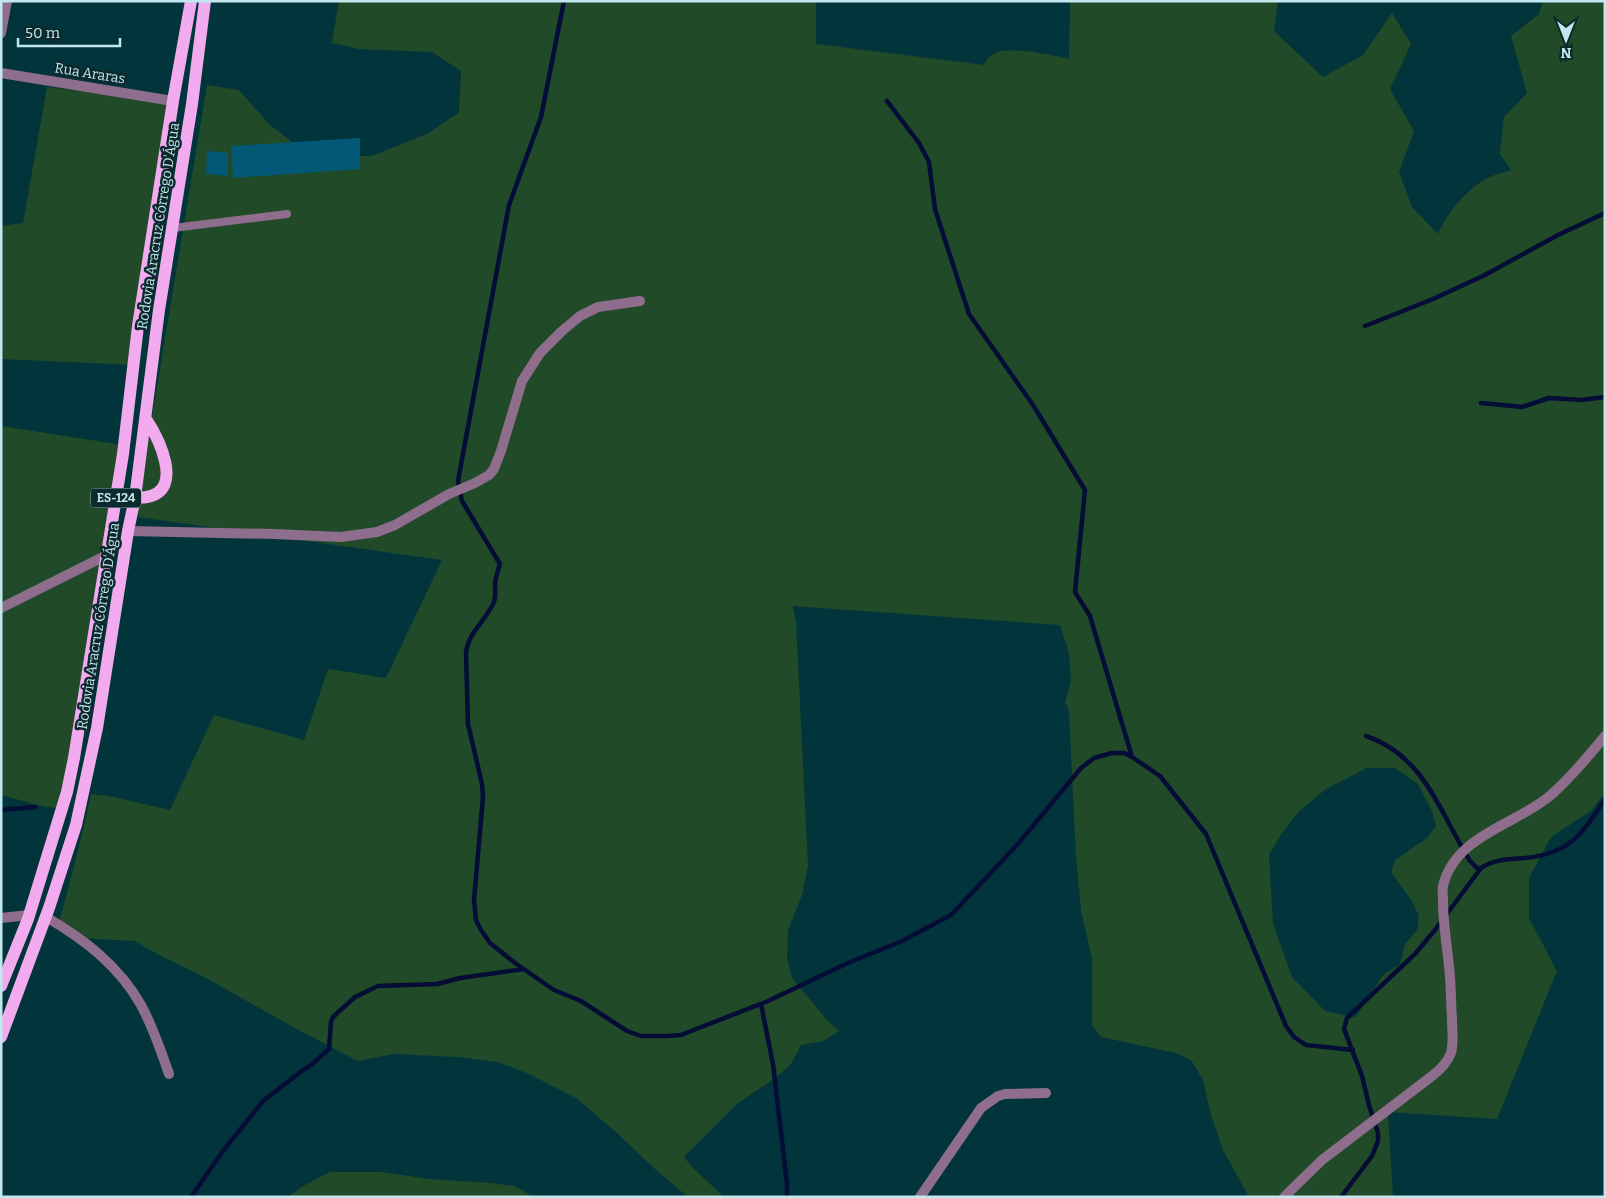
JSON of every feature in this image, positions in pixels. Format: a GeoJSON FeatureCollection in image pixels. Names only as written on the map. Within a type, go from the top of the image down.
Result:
{"type":"FeatureCollection","features":[{"type":"Feature","properties":{"kind":"main road","name":"Rodovia Aracruz Córrego D'Água"},"geometry":{"type":"LineString","coordinates":[[1,986],[29,915],[66,792],[74,758],[123,454],[138,326],[173,101],[191,1]]}},
{"type":"Feature","properties":{"kind":"main road","name":"Rodovia Aracruz Córrego D'Água"},"geometry":{"type":"LineString","coordinates":[[1,1037],[46,917],[76,825],[97,728],[128,531],[135,498],[205,1]]}},
{"type":"Feature","properties":{"kind":"main road"},"geometry":{"type":"LineString","coordinates":[[117,494],[135,498],[148,497],[158,494],[164,486],[166,466],[161,446],[146,418]]}},
{"type":"Feature","properties":{"kind":"street"},"geometry":{"type":"LineString","coordinates":[[1,34],[6,1]]}},
{"type":"Feature","properties":{"kind":"street","name":"Rua Araras"},"geometry":{"type":"LineString","coordinates":[[1,73],[173,101]]}},
{"type":"Feature","properties":{"kind":"street"},"geometry":{"type":"LineString","coordinates":[[128,531],[341,537],[377,532],[395,525],[449,494],[489,475],[494,469],[501,451],[522,381],[540,353],[562,330],[580,316],[598,307],[640,301]]}},
{"type":"Feature","properties":{"kind":"street"},"geometry":{"type":"LineString","coordinates":[[1,608],[107,556]]}},
{"type":"Feature","properties":{"kind":"street"},"geometry":{"type":"LineString","coordinates":[[1284,1197],[1322,1160],[1432,1076],[1446,1062],[1451,1052],[1452,1039],[1450,977],[1443,915],[1443,886],[1450,869],[1460,854],[1476,840],[1493,829],[1518,818],[1550,796],[1583,764],[1605,736]]}},
{"type":"Feature","properties":{"kind":"street"},"geometry":{"type":"LineString","coordinates":[[1,918],[29,915]]}},
{"type":"Feature","properties":{"kind":"street"},"geometry":{"type":"LineString","coordinates":[[46,917],[92,946],[127,984],[141,1005],[169,1074]]}},
{"type":"Feature","properties":{"kind":"street"},"geometry":{"type":"LineString","coordinates":[[920,1197],[981,1108],[998,1096],[1006,1094],[1046,1093]]}},
{"type":"Feature","properties":{"kind":"lane"},"geometry":{"type":"LineString","coordinates":[[172,228],[286,214]]}},
{"type":"Feature","properties":{"kind":"green space"},"geometry":{"type":"Polygon","coordinates":[[[339,1],[816,1],[816,44],[984,65],[992,54],[1012,50],[1069,59],[1070,1],[1278,1],[1274,31],[1323,77],[1363,55],[1392,13],[1411,44],[1390,89],[1414,131],[1399,172],[1412,207],[1438,234],[1452,210],[1465,195],[1480,182],[1511,170],[1500,154],[1504,117],[1527,93],[1511,36],[1539,14],[1543,1],[1605,1],[1605,792],[1591,811],[1551,837],[1529,878],[1529,918],[1557,971],[1497,1119],[1388,1112],[1393,1197],[1249,1197],[1223,1150],[1211,1115],[1203,1080],[1191,1060],[1176,1053],[1101,1037],[1092,1025],[1092,959],[1081,910],[1076,858],[1069,711],[1065,702],[1071,681],[1069,653],[1060,625],[793,606],[796,622],[808,866],[802,895],[788,930],[787,959],[792,978],[827,1020],[839,1031],[823,1041],[801,1045],[791,1064],[775,1078],[737,1104],[684,1157],[724,1197],[688,1197],[576,1098],[529,1074],[498,1062],[457,1057],[394,1054],[358,1061],[134,941],[79,938],[58,927],[91,794],[109,796],[170,810],[214,715],[304,740],[328,669],[386,678],[442,560],[138,517],[149,435],[207,85],[239,90],[269,124],[310,156],[372,156],[429,133],[459,112],[461,71],[432,52],[359,49],[332,43],[339,1]],[[1367,768],[1326,789],[1299,811],[1282,833],[1269,855],[1273,924],[1292,977],[1325,1011],[1355,1018],[1383,975],[1400,964],[1405,944],[1417,930],[1419,916],[1412,901],[1391,872],[1395,860],[1427,838],[1436,826],[1432,811],[1418,784],[1395,768],[1367,768]]]}},
{"type":"Feature","properties":{"kind":"green space"},"geometry":{"type":"Polygon","coordinates":[[[47,87],[179,104],[136,365],[1,359],[1,226],[23,223],[47,87]]]}},
{"type":"Feature","properties":{"kind":"green space"},"geometry":{"type":"Polygon","coordinates":[[[1,426],[123,445],[63,809],[42,806],[1,795],[1,426]]]}},
{"type":"Feature","properties":{"kind":"green space"},"geometry":{"type":"Polygon","coordinates":[[[330,1172],[381,1172],[429,1179],[491,1183],[515,1186],[534,1197],[288,1197],[305,1185],[330,1172]]]}},
{"type":"Feature","properties":{"kind":"building"},"geometry":{"type":"Polygon","coordinates":[[[360,138],[360,169],[233,178],[231,146],[360,138]]]}},
{"type":"Feature","properties":{"kind":"building"},"geometry":{"type":"Polygon","coordinates":[[[207,151],[228,153],[228,176],[206,174],[207,151]]]}},
{"type":"Feature","properties":{"kind":"waterway"},"geometry":{"type":"LineString","coordinates":[[564,1],[541,117],[509,205],[458,481],[462,501],[500,564],[495,583],[494,602],[470,639],[466,653],[468,724],[482,784],[483,797],[474,900],[476,920],[490,943],[554,990],[581,1001],[627,1031],[641,1036],[681,1035],[768,1001],[850,962],[900,942],[951,915],[1017,845],[1081,768],[1094,758],[1112,753],[1124,753],[1160,776],[1206,834],[1286,1026],[1294,1037],[1306,1045],[1353,1050]]}},
{"type":"Feature","properties":{"kind":"waterway"},"geometry":{"type":"LineString","coordinates":[[887,101],[919,143],[929,162],[935,209],[969,314],[1033,405],[1085,490],[1075,592],[1090,616],[1132,757]]}},
{"type":"Feature","properties":{"kind":"waterway"},"geometry":{"type":"LineString","coordinates":[[1365,326],[1433,299],[1485,275],[1558,235],[1605,213]]}},
{"type":"Feature","properties":{"kind":"waterway"},"geometry":{"type":"LineString","coordinates":[[1481,403],[1522,407],[1549,398],[1581,400],[1605,397]]}},
{"type":"Feature","properties":{"kind":"waterway"},"geometry":{"type":"LineString","coordinates":[[1366,736],[1386,745],[1403,757],[1417,772],[1429,788],[1470,861],[1479,870]]}},
{"type":"Feature","properties":{"kind":"waterway"},"geometry":{"type":"LineString","coordinates":[[1341,1197],[1372,1156],[1378,1141],[1378,1133],[1362,1076],[1344,1029],[1347,1018],[1415,954],[1481,868],[1502,860],[1540,856],[1564,847],[1581,832],[1605,799]]}},
{"type":"Feature","properties":{"kind":"waterway"},"geometry":{"type":"LineString","coordinates":[[1,810],[35,807]]}},
{"type":"Feature","properties":{"kind":"waterway"},"geometry":{"type":"LineString","coordinates":[[191,1197],[223,1151],[263,1101],[329,1049],[333,1017],[355,997],[378,986],[437,984],[460,978],[524,969]]}},
{"type":"Feature","properties":{"kind":"waterway"},"geometry":{"type":"LineString","coordinates":[[761,1004],[773,1064],[787,1197]]}}]}
